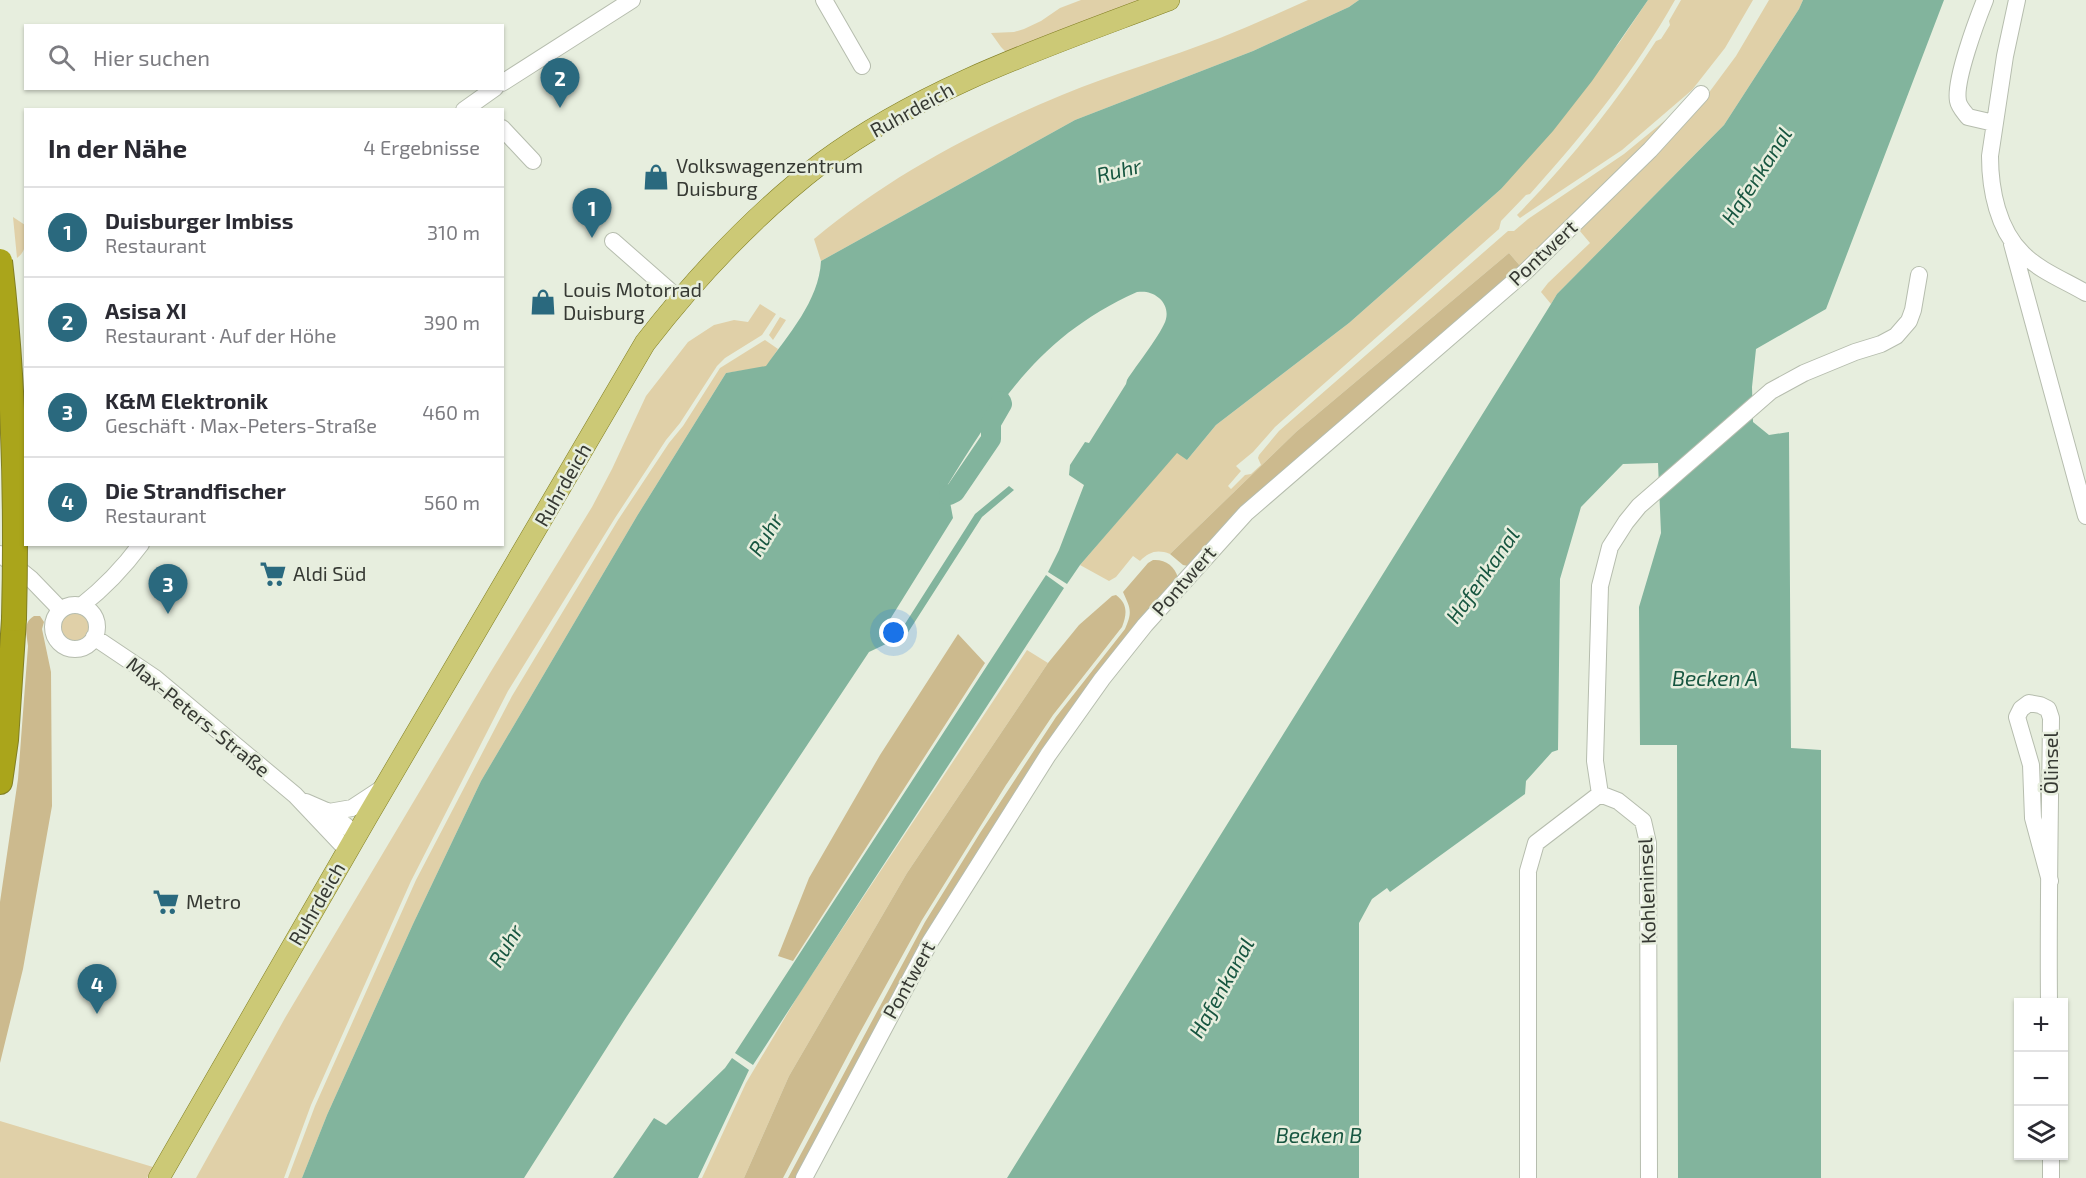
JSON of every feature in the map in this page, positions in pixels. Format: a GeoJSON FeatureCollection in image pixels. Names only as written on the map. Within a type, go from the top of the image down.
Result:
{"type":"FeatureCollection","features":[{"type":"Feature","properties":{"kind":"highway"},"geometry":{"type":"LineString","coordinates":[[0,261],[9,336],[14,421],[16,530],[14,618],[6,740],[0,782]]}},
{"type":"Feature","properties":{"kind":"main road","name":"Ruhrdeich"},"geometry":{"type":"LineString","coordinates":[[159,1178],[645,343],[679,299],[707,267],[781,196],[825,161],[885,122],[950,88],[1015,59],[1169,0]]}},
{"type":"Feature","properties":{"kind":"street"},"geometry":{"type":"LineString","coordinates":[[504,82],[632,0]]}},
{"type":"Feature","properties":{"kind":"street"},"geometry":{"type":"LineString","coordinates":[[824,0],[862,66]]}},
{"type":"Feature","properties":{"kind":"street"},"geometry":{"type":"LineString","coordinates":[[1985,0],[1971,34],[1960,78],[1958,101],[1968,117],[1994,123]]}},
{"type":"Feature","properties":{"kind":"street"},"geometry":{"type":"LineString","coordinates":[[2017,0],[1994,123],[1990,156],[1991,184],[1995,207],[2011,240],[2086,516]]}},
{"type":"Feature","properties":{"kind":"street"},"geometry":{"type":"LineString","coordinates":[[482,104],[493,90]]}},
{"type":"Feature","properties":{"kind":"street","name":"Pontwert"},"geometry":{"type":"LineString","coordinates":[[804,1178],[930,942],[1048,755],[1102,679],[1145,626],[1245,513],[1525,272],[1650,150],[1701,94]]}},
{"type":"Feature","properties":{"kind":"street"},"geometry":{"type":"LineString","coordinates":[[504,130],[533,161]]}},
{"type":"Feature","properties":{"kind":"street"},"geometry":{"type":"LineString","coordinates":[[2011,240],[2024,255],[2086,293]]}},
{"type":"Feature","properties":{"kind":"street"},"geometry":{"type":"LineString","coordinates":[[613,241],[679,299]]}},
{"type":"Feature","properties":{"kind":"street"},"geometry":{"type":"LineString","coordinates":[[1528,1178],[1528,872],[1536,843],[1600,794],[1595,761],[1600,586],[1610,547],[1626,522],[1652,493],[1771,391],[1804,373],[1881,344],[1896,336],[1909,321],[1919,275]]}},
{"type":"Feature","properties":{"kind":"street"},"geometry":{"type":"LineString","coordinates":[[87,611],[140,546]]}},
{"type":"Feature","properties":{"kind":"street"},"geometry":{"type":"LineString","coordinates":[[0,554],[31,579],[61,610]]}},
{"type":"Feature","properties":{"kind":"street"},"geometry":{"type":"LineString","coordinates":[[71,606],[87,611],[96,622],[94,637],[86,646],[80,648],[68,648],[59,643],[53,630],[53,622],[61,610],[71,606]]}},
{"type":"Feature","properties":{"kind":"street","name":"Max-Peters-Straße"},"geometry":{"type":"LineString","coordinates":[[94,637],[155,678],[353,843]]}},
{"type":"Feature","properties":{"kind":"street","name":"Ölinsel"},"geometry":{"type":"LineString","coordinates":[[2049,998],[2050,881],[2051,718],[2048,709],[2029,703],[2021,709],[2017,717],[2031,765],[2033,818],[2050,881]]}},
{"type":"Feature","properties":{"kind":"street"},"geometry":{"type":"LineString","coordinates":[[329,812],[352,808],[385,787]]}},
{"type":"Feature","properties":{"kind":"street","name":"Kohleninsel"},"geometry":{"type":"LineString","coordinates":[[1600,794],[1618,801],[1642,821],[1648,843],[1649,1178]]}},
{"type":"Feature","properties":{"kind":"street","name":"Max-Peters-Straße"},"geometry":{"type":"LineString","coordinates":[[300,799],[329,812],[353,843]]}},
{"type":"Feature","properties":{"kind":"street"},"geometry":{"type":"LineString","coordinates":[[2051,1160],[2051,1178]]}},
{"type":"Feature","properties":{"kind":"shaded area"},"geometry":{"type":"Polygon","coordinates":[[[1081,0],[1143,0],[1006,52],[991,33],[1024,29],[1060,8],[1081,0]]]}},
{"type":"Feature","properties":{"kind":"shaded area"},"geometry":{"type":"Polygon","coordinates":[[[1308,0],[1359,0],[1349,7],[1253,51],[1075,120],[821,261],[814,239],[871,196],[964,140],[1062,95],[1220,38],[1308,0]]]}},
{"type":"Feature","properties":{"kind":"shaded area"},"geometry":{"type":"Polygon","coordinates":[[[1648,0],[1675,0],[1643,52],[1590,125],[1530,194],[1526,195],[1501,221],[1499,229],[1275,427],[1253,452],[1236,466],[1241,471],[1228,486],[1231,489],[1245,475],[1251,474],[1261,465],[1259,455],[1279,431],[1508,231],[1514,231],[1528,219],[1624,154],[1668,118],[1614,175],[1521,267],[1509,253],[1296,432],[1170,554],[1154,552],[1140,561],[1133,556],[1116,577],[1109,581],[1080,565],[1177,452],[1187,460],[1216,425],[1349,323],[1501,189],[1619,43],[1648,0]]]}},
{"type":"Feature","properties":{"kind":"shaded area"},"geometry":{"type":"Polygon","coordinates":[[[1681,0],[1753,0],[1725,48],[1692,90],[1622,150],[1520,218],[1517,215],[1591,131],[1625,87],[1656,41],[1661,39],[1681,0]]]}},
{"type":"Feature","properties":{"kind":"shaded area"},"geometry":{"type":"Polygon","coordinates":[[[1769,0],[1803,0],[1724,125],[1557,294],[1551,304],[1541,292],[1590,243],[1579,230],[1699,106],[1736,56],[1769,0]]]}},
{"type":"Feature","properties":{"kind":"shaded area"},"geometry":{"type":"Polygon","coordinates":[[[13,217],[24,224],[24,249],[17,258],[13,217]]]}},
{"type":"Feature","properties":{"kind":"shaded area"},"geometry":{"type":"Polygon","coordinates":[[[1509,253],[1521,267],[1188,566],[1183,565],[1170,554],[1296,432],[1509,253]]]}},
{"type":"Feature","properties":{"kind":"shaded area"},"geometry":{"type":"Polygon","coordinates":[[[760,304],[776,314],[762,335],[725,358],[717,366],[615,518],[508,691],[411,881],[311,1105],[284,1178],[196,1178],[285,1018],[490,673],[592,507],[646,396],[688,342],[714,325],[734,320],[748,322],[760,304]]]}},
{"type":"Feature","properties":{"kind":"shaded area"},"geometry":{"type":"Polygon","coordinates":[[[780,317],[786,320],[773,340],[769,335],[780,317]]]}},
{"type":"Feature","properties":{"kind":"shaded area"},"geometry":{"type":"Polygon","coordinates":[[[765,340],[778,349],[766,367],[726,373],[637,516],[481,781],[413,924],[327,1115],[302,1178],[288,1178],[315,1106],[416,880],[512,696],[618,520],[720,368],[765,340]]]}},
{"type":"Feature","properties":{"kind":"shaded area"},"geometry":{"type":"Polygon","coordinates":[[[1153,560],[1169,564],[1175,570],[1178,578],[1098,676],[799,1178],[788,1178],[925,922],[1056,717],[1125,629],[1130,610],[1123,592],[1153,560]]]}},
{"type":"Feature","properties":{"kind":"shaded area"},"geometry":{"type":"Polygon","coordinates":[[[1116,595],[1123,602],[1125,610],[1122,627],[1053,715],[1006,785],[922,920],[783,1178],[744,1178],[789,1076],[907,873],[1048,663],[1079,625],[1116,595]]]}},
{"type":"Feature","properties":{"kind":"shaded area"},"geometry":{"type":"Polygon","coordinates":[[[75,613],[85,617],[89,627],[85,637],[75,641],[65,637],[61,627],[65,617],[75,613]]]}},
{"type":"Feature","properties":{"kind":"shaded area"},"geometry":{"type":"Polygon","coordinates":[[[34,616],[40,616],[44,622],[42,629],[51,672],[52,806],[23,969],[0,1063],[0,902],[18,779],[28,646],[26,634],[28,622],[34,616]]]}},
{"type":"Feature","properties":{"kind":"shaded area"},"geometry":{"type":"Polygon","coordinates":[[[958,634],[985,663],[793,961],[778,956],[809,878],[880,755],[958,634]]]}},
{"type":"Feature","properties":{"kind":"shaded area"},"geometry":{"type":"Polygon","coordinates":[[[1027,650],[1048,663],[907,873],[789,1076],[744,1178],[702,1178],[746,1083],[799,994],[1027,650]]]}},
{"type":"Feature","properties":{"kind":"shaded area"},"geometry":{"type":"Polygon","coordinates":[[[0,1121],[153,1167],[147,1178],[0,1178],[0,1121]]]}},
{"type":"Feature","properties":{"kind":"water","name":"Ruhr"},"geometry":{"type":"Polygon","coordinates":[[[1359,0],[1648,0],[1592,81],[1553,131],[1501,189],[1349,323],[1216,425],[1187,460],[1177,453],[1080,565],[1067,584],[1048,572],[1084,485],[1069,475],[1070,465],[1085,442],[1089,443],[1127,380],[1160,332],[1167,316],[1164,305],[1154,294],[1137,292],[1103,309],[1074,328],[1026,373],[986,425],[947,486],[953,518],[879,637],[903,627],[975,514],[1009,486],[1014,490],[982,517],[907,634],[869,652],[627,1016],[524,1178],[302,1178],[327,1115],[413,924],[481,781],[637,516],[726,373],[766,366],[809,304],[819,276],[821,261],[1075,120],[1253,51],[1349,7],[1359,0]]]}},
{"type":"Feature","properties":{"kind":"water"},"geometry":{"type":"Polygon","coordinates":[[[1803,0],[1944,0],[1826,309],[1756,349],[1752,387],[1753,422],[1769,435],[1789,432],[1791,748],[1821,750],[1821,1178],[1678,1178],[1677,745],[1640,745],[1639,607],[1661,533],[1658,463],[1623,464],[1581,507],[1560,579],[1558,750],[1552,752],[1526,781],[1525,794],[1390,892],[1387,888],[1372,899],[1359,923],[1359,1178],[1007,1178],[1557,294],[1724,125],[1803,0]]]}},
{"type":"Feature","properties":{"kind":"water"},"geometry":{"type":"Polygon","coordinates":[[[1046,575],[1064,588],[753,1065],[735,1053],[1046,575]]]}},
{"type":"Feature","properties":{"kind":"water"},"geometry":{"type":"Polygon","coordinates":[[[732,1058],[749,1070],[698,1178],[613,1178],[654,1118],[666,1125],[725,1068],[732,1058]]]}},
{"type":"Feature","properties":{"kind":"waterway"},"geometry":{"type":"LineString","coordinates":[[949,495],[955,492],[991,439],[991,423],[1002,404],[1001,401]]}},
{"type":"Feature","properties":{"kind":"place","name":"Asisa XI"},"geometry":{"type":"Point","coordinates":[560,108]}},
{"type":"Feature","properties":{"kind":"place","name":"Volkswagenzentrum Duisburg"},"geometry":{"type":"Point","coordinates":[656,177]}},
{"type":"Feature","properties":{"kind":"place","name":"Duisburger Imbiss"},"geometry":{"type":"Point","coordinates":[592,238]}},
{"type":"Feature","properties":{"kind":"place","name":"Louis Motorrad Duisburg"},"geometry":{"type":"Point","coordinates":[543,302]}},
{"type":"Feature","properties":{"kind":"place","name":"Aldi Süd"},"geometry":{"type":"Point","coordinates":[273,574]}},
{"type":"Feature","properties":{"kind":"place","name":"K&M Elektronik"},"geometry":{"type":"Point","coordinates":[168,614]}},
{"type":"Feature","properties":{"kind":"place","name":"Metro"},"geometry":{"type":"Point","coordinates":[166,902]}},
{"type":"Feature","properties":{"kind":"place","name":"Die Strandfischer"},"geometry":{"type":"Point","coordinates":[97,1014]}},
{"type":"Feature","properties":{"kind":"water label","name":"Hafenkanal"},"geometry":{"type":"Point","coordinates":[1757,176]}},
{"type":"Feature","properties":{"kind":"water label","name":"Hafenkanal"},"geometry":{"type":"Point","coordinates":[1483,576]}},
{"type":"Feature","properties":{"kind":"water label","name":"Becken A"},"geometry":{"type":"Point","coordinates":[1715,679]}},
{"type":"Feature","properties":{"kind":"water label","name":"Hafenkanal"},"geometry":{"type":"Point","coordinates":[1222,988]}},
{"type":"Feature","properties":{"kind":"water label","name":"Becken B"},"geometry":{"type":"Point","coordinates":[1319,1136]}}]}
